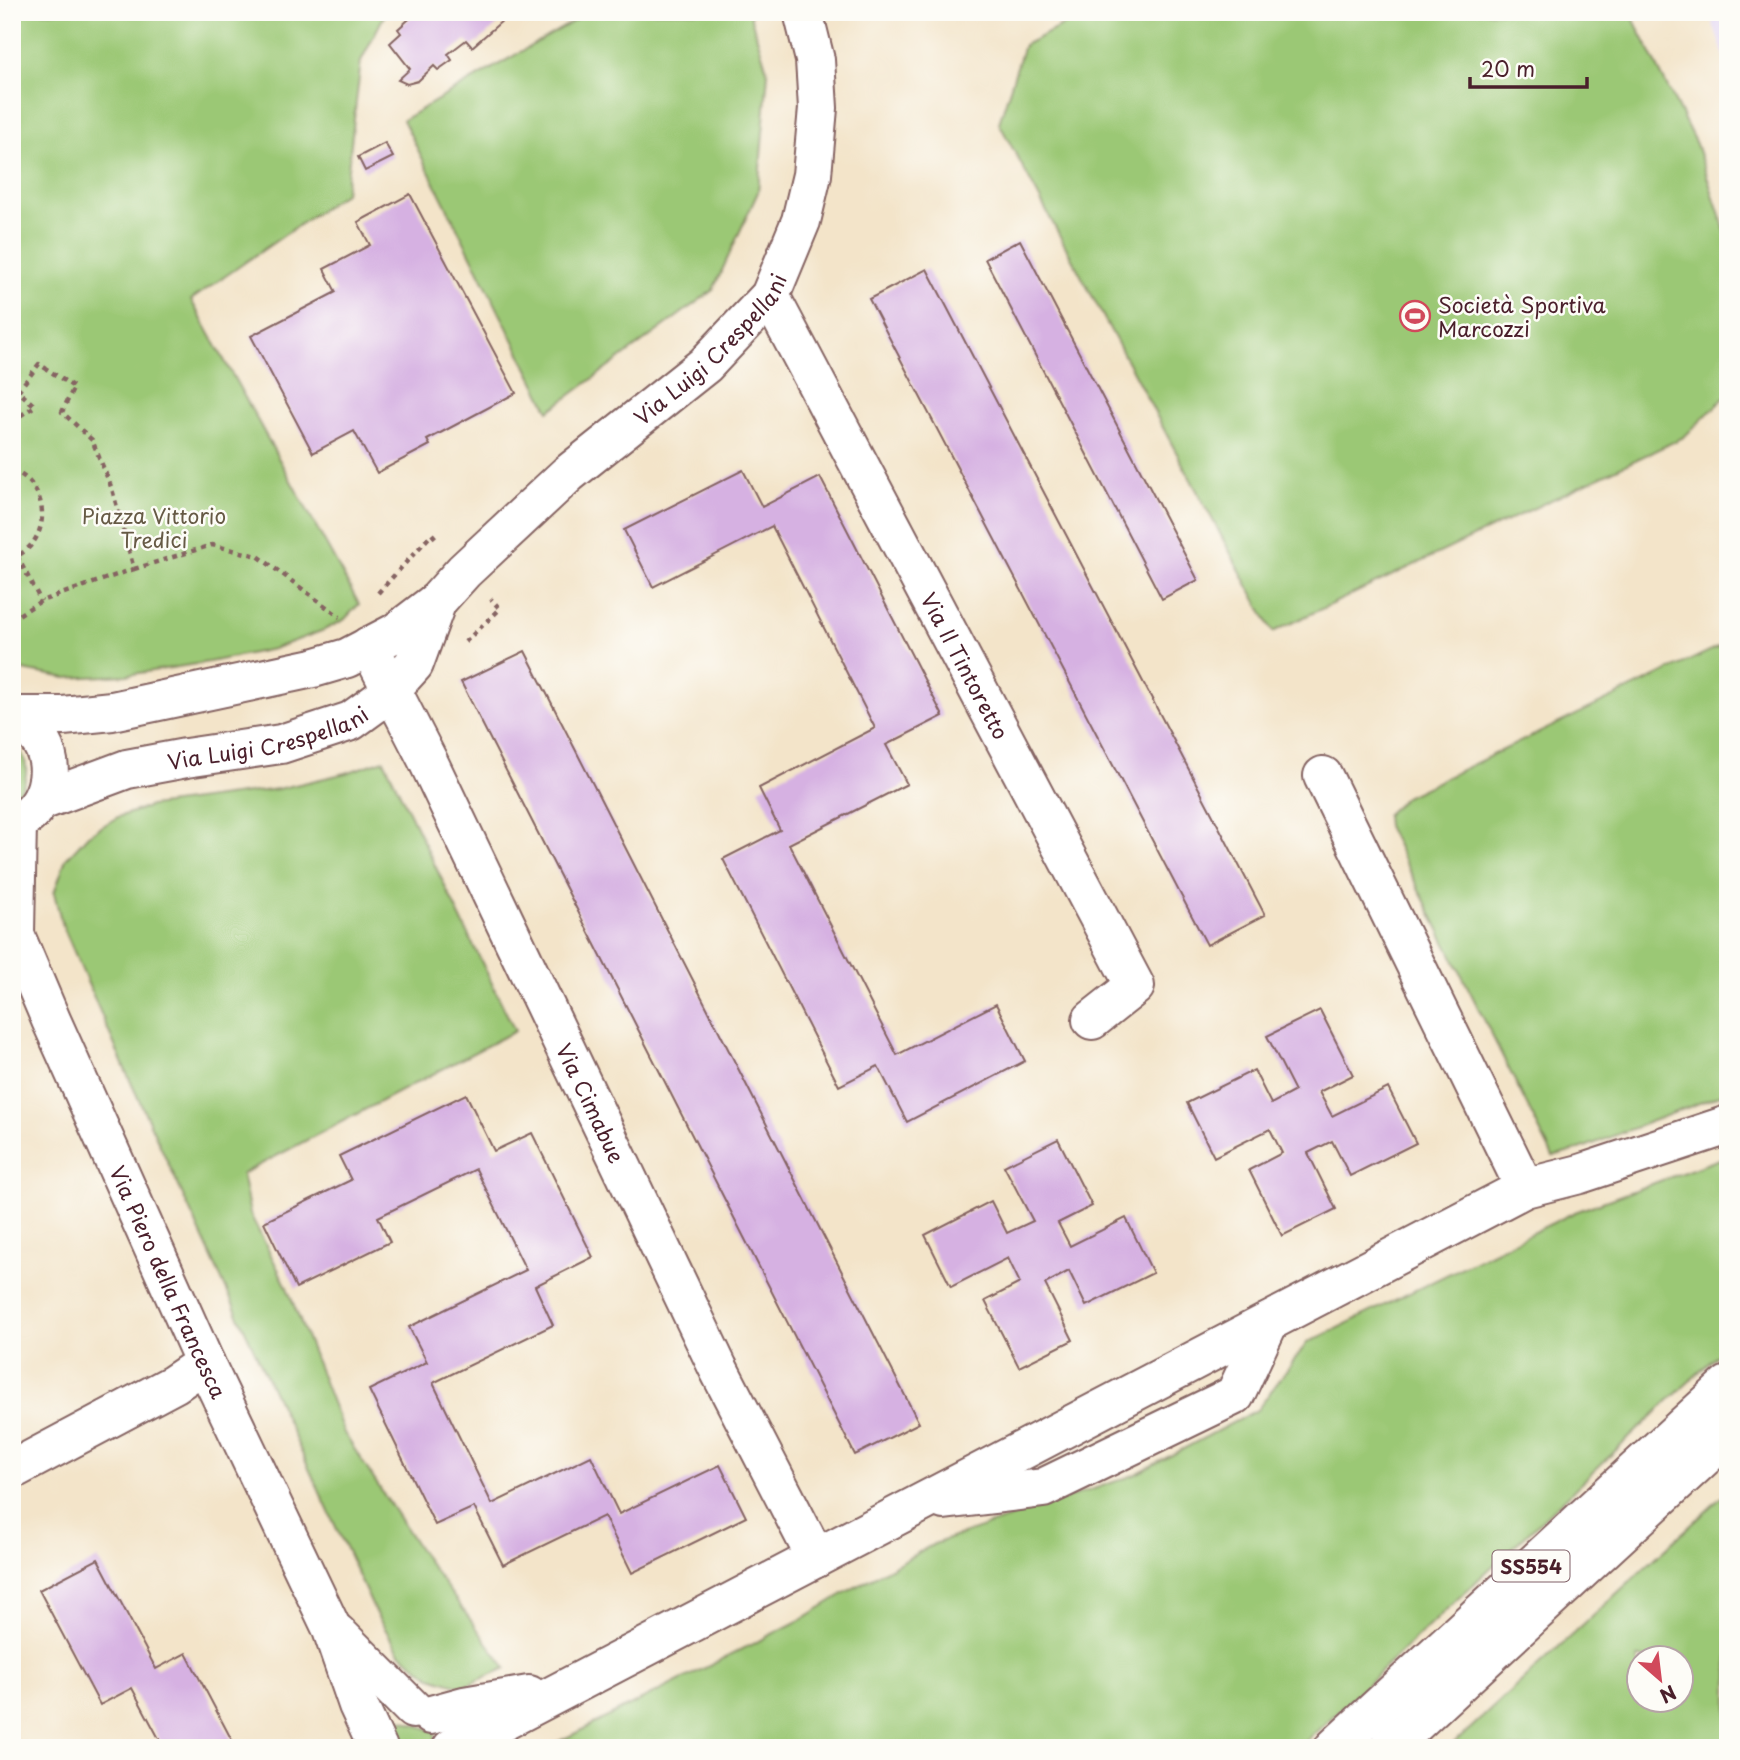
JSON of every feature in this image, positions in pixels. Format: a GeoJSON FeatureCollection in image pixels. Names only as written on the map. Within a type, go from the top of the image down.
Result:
{"type":"FeatureCollection","features":[{"type":"Feature","properties":{"kind":"main road","name":"Via Luigi Crespellani"},"geometry":{"type":"LineString","coordinates":[[12,717],[112,711],[313,668],[346,658],[395,633],[437,601],[464,571],[568,474],[705,365],[770,296],[801,221],[812,175],[818,108],[815,60],[803,12]]}},
{"type":"Feature","properties":{"kind":"main road","name":"Via Il Tintoretto"},"geometry":{"type":"LineString","coordinates":[[770,296],[1135,986],[1092,1020]]}},
{"type":"Feature","properties":{"kind":"main road","name":"Via Luigi Crespellani"},"geometry":{"type":"LineString","coordinates":[[23,816],[127,769],[281,744],[351,721],[384,697],[414,664],[437,601]]}},
{"type":"Feature","properties":{"kind":"main road","name":"Via Cimabue"},"geometry":{"type":"LineString","coordinates":[[369,646],[392,688],[718,1368],[816,1558]]}},
{"type":"Feature","properties":{"kind":"main road","name":"Via Piero della Francesca"},"geometry":{"type":"LineString","coordinates":[[12,717],[28,726],[40,739],[47,755],[48,779],[23,816],[17,951],[205,1363],[331,1627],[358,1705],[379,1748]]}},
{"type":"Feature","properties":{"kind":"main road"},"geometry":{"type":"LineString","coordinates":[[1323,776],[1525,1188]]}},
{"type":"Feature","properties":{"kind":"main road"},"geometry":{"type":"LineString","coordinates":[[452,1748],[1525,1188],[1580,1174],[1728,1125]]}},
{"type":"Feature","properties":{"kind":"main road"},"geometry":{"type":"LineString","coordinates":[[921,1503],[1043,1488],[1235,1395],[1269,1322]]}},
{"type":"Feature","properties":{"kind":"main road"},"geometry":{"type":"LineString","coordinates":[[12,1470],[174,1384],[205,1363]]}},
{"type":"Feature","properties":{"kind":"main road","name":"SS554"},"geometry":{"type":"LineString","coordinates":[[1334,1748],[1728,1385]]}},
{"type":"Feature","properties":{"kind":"main road","name":"SS554"},"geometry":{"type":"LineString","coordinates":[[1389,1748],[1728,1435]]}},
{"type":"Feature","properties":{"kind":"main road","name":"Via Piero della Francesca"},"geometry":{"type":"LineString","coordinates":[[331,1627],[430,1724]]}},
{"type":"Feature","properties":{"kind":"main road"},"geometry":{"type":"LineString","coordinates":[[430,1724],[464,1706],[559,1691]]}},
{"type":"Feature","properties":{"kind":"main road","name":"Via Piero della Francesca"},"geometry":{"type":"LineString","coordinates":[[379,1748],[382,1729],[394,1714],[430,1724]]}},
{"type":"Feature","properties":{"kind":"path"},"geometry":{"type":"LineString","coordinates":[[12,421],[35,406],[18,391],[39,364],[74,387],[62,412],[92,440],[112,489],[134,569],[41,601],[12,619]]}},
{"type":"Feature","properties":{"kind":"path"},"geometry":{"type":"LineString","coordinates":[[12,470],[28,479],[43,505],[43,520],[38,534],[30,547],[15,557],[41,601]]}},
{"type":"Feature","properties":{"kind":"shaded area"},"geometry":{"type":"Polygon","coordinates":[[[1709,12],[1728,12],[1728,69],[1709,12]]]}},
{"type":"Feature","properties":{"kind":"green space","name":"Piazza Vittorio Tredici"},"geometry":{"type":"Polygon","coordinates":[[[12,12],[386,12],[361,61],[345,193],[191,300],[359,604],[344,620],[273,649],[127,675],[66,678],[12,668],[12,12]]]}},
{"type":"Feature","properties":{"kind":"green space"},"geometry":{"type":"Polygon","coordinates":[[[585,12],[749,12],[768,73],[758,192],[713,290],[549,411],[403,120],[586,14],[585,12]]]}},
{"type":"Feature","properties":{"kind":"green space","name":"Società Sportiva Marcozzi"},"geometry":{"type":"Polygon","coordinates":[[[1089,12],[1630,12],[1696,144],[1728,239],[1728,394],[1684,437],[1273,632],[999,123],[1024,45],[1089,12]]]}},
{"type":"Feature","properties":{"kind":"green space"},"geometry":{"type":"Polygon","coordinates":[[[1728,642],[1728,1092],[1553,1157],[1387,826],[1386,815],[1405,797],[1728,642]]]}},
{"type":"Feature","properties":{"kind":"green space"},"geometry":{"type":"Polygon","coordinates":[[[12,743],[23,755],[26,770],[23,785],[12,799],[12,743]]]}},
{"type":"Feature","properties":{"kind":"green space"},"geometry":{"type":"Polygon","coordinates":[[[384,760],[515,1031],[242,1174],[250,1214],[286,1285],[344,1433],[423,1555],[506,1668],[463,1687],[431,1677],[400,1653],[376,1614],[128,1076],[62,924],[54,893],[66,859],[88,835],[118,817],[151,806],[278,789],[346,773],[384,760]]]}},
{"type":"Feature","properties":{"kind":"green space"},"geometry":{"type":"Polygon","coordinates":[[[1728,1156],[1728,1345],[1299,1748],[546,1748],[802,1619],[934,1544],[1134,1475],[1257,1410],[1307,1343],[1575,1212],[1728,1156]]]}},
{"type":"Feature","properties":{"kind":"green space"},"geometry":{"type":"Polygon","coordinates":[[[1728,1491],[1728,1748],[1449,1748],[1728,1491]]]}},
{"type":"Feature","properties":{"kind":"green space"},"geometry":{"type":"Polygon","coordinates":[[[399,1719],[435,1731],[436,1748],[387,1748],[390,1728],[399,1719]]]}},
{"type":"Feature","properties":{"kind":"building"},"geometry":{"type":"Polygon","coordinates":[[[417,12],[505,12],[503,20],[472,47],[466,40],[448,54],[452,60],[438,70],[434,66],[418,81],[407,84],[398,80],[410,69],[390,43],[401,33],[398,29],[417,12]]]}},
{"type":"Feature","properties":{"kind":"building"},"geometry":{"type":"Polygon","coordinates":[[[385,143],[393,157],[365,171],[358,157],[385,143]]]}},
{"type":"Feature","properties":{"kind":"building"},"geometry":{"type":"Polygon","coordinates":[[[410,194],[516,393],[427,440],[430,445],[377,473],[354,431],[313,453],[251,336],[336,292],[324,269],[370,245],[358,222],[410,194]]]}},
{"type":"Feature","properties":{"kind":"building"},"geometry":{"type":"Polygon","coordinates":[[[1020,240],[1198,580],[1162,599],[985,259],[1020,240]]]}},
{"type":"Feature","properties":{"kind":"building"},"geometry":{"type":"Polygon","coordinates":[[[927,269],[1265,915],[1207,945],[869,299],[927,269]]]}},
{"type":"Feature","properties":{"kind":"building"},"geometry":{"type":"Polygon","coordinates":[[[743,470],[762,507],[820,477],[943,716],[886,745],[907,784],[789,844],[897,1055],[996,1004],[1025,1061],[907,1122],[878,1066],[839,1086],[723,859],[780,830],[759,788],[875,728],[772,526],[653,587],[624,530],[743,470]]]}},
{"type":"Feature","properties":{"kind":"building"},"geometry":{"type":"Polygon","coordinates":[[[525,651],[919,1423],[855,1455],[461,682],[525,651]]]}},
{"type":"Feature","properties":{"kind":"building"},"geometry":{"type":"Polygon","coordinates":[[[1320,1010],[1353,1075],[1319,1092],[1332,1116],[1388,1088],[1416,1143],[1350,1176],[1332,1141],[1308,1153],[1336,1209],[1282,1236],[1249,1170],[1282,1153],[1270,1129],[1214,1157],[1187,1103],[1254,1070],[1271,1104],[1295,1091],[1267,1036],[1320,1010]]]}},
{"type":"Feature","properties":{"kind":"building"},"geometry":{"type":"Polygon","coordinates":[[[466,1094],[494,1151],[532,1133],[593,1257],[535,1286],[553,1325],[433,1383],[492,1504],[591,1456],[619,1514],[720,1465],[746,1517],[632,1573],[604,1516],[503,1565],[474,1507],[435,1525],[369,1390],[427,1362],[409,1327],[526,1270],[476,1169],[378,1217],[390,1242],[296,1288],[264,1222],[351,1180],[339,1156],[466,1094]]]}},
{"type":"Feature","properties":{"kind":"building"},"geometry":{"type":"Polygon","coordinates":[[[1058,1139],[1092,1206],[1058,1223],[1070,1246],[1126,1218],[1153,1273],[1086,1306],[1069,1271],[1045,1284],[1073,1340],[1019,1367],[985,1301],[1020,1283],[1008,1258],[951,1287],[925,1235],[991,1201],[1007,1233],[1033,1221],[1004,1166],[1058,1139]]]}},
{"type":"Feature","properties":{"kind":"building"},"geometry":{"type":"Polygon","coordinates":[[[98,1559],[156,1669],[186,1653],[236,1748],[164,1748],[132,1688],[100,1705],[39,1590],[98,1559]]]}},
{"type":"Feature","properties":{"kind":"place","name":"Società Sportiva Marcozzi"},"geometry":{"type":"Point","coordinates":[1415,316]}}]}
